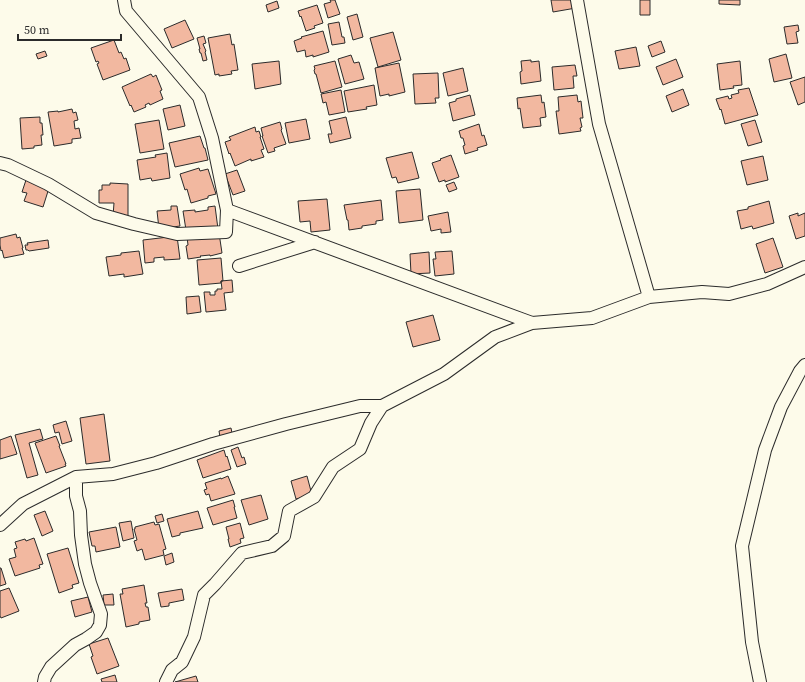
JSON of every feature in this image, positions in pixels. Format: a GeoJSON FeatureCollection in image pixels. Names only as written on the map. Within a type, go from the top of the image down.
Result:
{"type":"FeatureCollection","features":[{"type":"Feature","properties":{"kind":"street"},"geometry":{"type":"LineString","coordinates":[[0,163],[8,165],[48,184],[96,213],[176,234],[226,232],[227,210],[212,138],[199,97],[126,11],[124,0]]}},
{"type":"Feature","properties":{"kind":"street"},"geometry":{"type":"LineString","coordinates":[[577,0],[599,124],[649,298]]}},
{"type":"Feature","properties":{"kind":"street"},"geometry":{"type":"LineString","coordinates":[[227,210],[532,323]]}},
{"type":"Feature","properties":{"kind":"street"},"geometry":{"type":"LineString","coordinates":[[239,266],[315,242]]}},
{"type":"Feature","properties":{"kind":"street"},"geometry":{"type":"LineString","coordinates":[[0,525],[23,504],[76,477],[113,474],[156,463],[213,444],[286,424],[360,406],[382,406],[444,374],[495,337],[532,323],[592,318],[649,298],[702,292],[729,294],[767,284],[805,267]]}},
{"type":"Feature","properties":{"kind":"street"},"geometry":{"type":"LineString","coordinates":[[760,682],[752,642],[742,546],[765,450],[781,407],[800,370],[805,365]]}},
{"type":"Feature","properties":{"kind":"street"},"geometry":{"type":"LineString","coordinates":[[166,682],[172,670],[182,662],[194,637],[204,595],[242,553],[272,546],[284,536],[289,511],[314,497],[332,467],[360,449],[371,423],[382,406]]}},
{"type":"Feature","properties":{"kind":"street"},"geometry":{"type":"LineString","coordinates":[[44,682],[45,677],[51,667],[75,645],[96,632],[100,625],[101,614],[92,590],[85,564],[81,535],[80,511],[76,496],[76,477]]}},
{"type":"Feature","properties":{"kind":"building"},"geometry":{"type":"Polygon","coordinates":[[[330,0],[335,0],[340,14],[328,18],[324,4],[331,2],[330,0]]]}},
{"type":"Feature","properties":{"kind":"building"},"geometry":{"type":"Polygon","coordinates":[[[551,0],[575,0],[576,8],[553,12],[551,0]]]}},
{"type":"Feature","properties":{"kind":"building"},"geometry":{"type":"Polygon","coordinates":[[[640,0],[650,0],[650,15],[640,15],[640,0]]]}},
{"type":"Feature","properties":{"kind":"building"},"geometry":{"type":"Polygon","coordinates":[[[719,0],[740,0],[740,5],[719,4],[719,0]]]}},
{"type":"Feature","properties":{"kind":"building"},"geometry":{"type":"Polygon","coordinates":[[[277,1],[279,8],[268,12],[266,5],[277,1]]]}},
{"type":"Feature","properties":{"kind":"building"},"geometry":{"type":"Polygon","coordinates":[[[317,5],[323,23],[306,31],[298,11],[317,5]]]}},
{"type":"Feature","properties":{"kind":"building"},"geometry":{"type":"Polygon","coordinates":[[[357,14],[363,37],[353,40],[347,17],[357,14]]]}},
{"type":"Feature","properties":{"kind":"building"},"geometry":{"type":"Polygon","coordinates":[[[185,20],[194,39],[172,48],[164,29],[185,20]]]}},
{"type":"Feature","properties":{"kind":"building"},"geometry":{"type":"Polygon","coordinates":[[[339,22],[342,37],[344,37],[345,43],[332,45],[328,24],[339,22]]]}},
{"type":"Feature","properties":{"kind":"building"},"geometry":{"type":"Polygon","coordinates":[[[798,25],[799,31],[796,32],[798,43],[787,44],[784,27],[798,25]]]}},
{"type":"Feature","properties":{"kind":"building"},"geometry":{"type":"Polygon","coordinates":[[[323,31],[329,52],[313,57],[313,55],[306,57],[305,50],[297,52],[294,41],[302,38],[301,37],[323,31]]]}},
{"type":"Feature","properties":{"kind":"building"},"geometry":{"type":"Polygon","coordinates":[[[393,32],[401,60],[378,67],[370,38],[393,32]]]}},
{"type":"Feature","properties":{"kind":"building"},"geometry":{"type":"Polygon","coordinates":[[[230,34],[232,45],[234,44],[238,70],[231,71],[232,74],[219,76],[219,74],[215,75],[208,38],[230,34]]]}},
{"type":"Feature","properties":{"kind":"building"},"geometry":{"type":"Polygon","coordinates":[[[204,36],[206,43],[203,44],[206,51],[207,60],[203,61],[197,38],[204,36]]]}},
{"type":"Feature","properties":{"kind":"building"},"geometry":{"type":"Polygon","coordinates":[[[114,40],[119,53],[121,52],[124,59],[126,58],[130,70],[103,80],[97,64],[99,63],[98,61],[96,62],[91,48],[114,40]]]}},
{"type":"Feature","properties":{"kind":"building"},"geometry":{"type":"Polygon","coordinates":[[[661,41],[665,52],[652,57],[648,46],[661,41]]]}},
{"type":"Feature","properties":{"kind":"building"},"geometry":{"type":"Polygon","coordinates":[[[636,47],[640,66],[619,69],[615,51],[636,47]]]}},
{"type":"Feature","properties":{"kind":"building"},"geometry":{"type":"Polygon","coordinates":[[[45,51],[47,56],[38,59],[36,54],[45,51]]]}},
{"type":"Feature","properties":{"kind":"building"},"geometry":{"type":"Polygon","coordinates":[[[786,54],[792,78],[774,82],[769,59],[786,54]]]}},
{"type":"Feature","properties":{"kind":"building"},"geometry":{"type":"Polygon","coordinates":[[[351,55],[354,63],[359,62],[364,79],[345,84],[338,59],[351,55]]]}},
{"type":"Feature","properties":{"kind":"building"},"geometry":{"type":"Polygon","coordinates":[[[676,59],[683,77],[663,85],[656,67],[676,59]]]}},
{"type":"Feature","properties":{"kind":"building"},"geometry":{"type":"Polygon","coordinates":[[[531,60],[531,62],[539,61],[541,81],[521,84],[521,61],[531,60]]]}},
{"type":"Feature","properties":{"kind":"building"},"geometry":{"type":"Polygon","coordinates":[[[279,61],[281,84],[255,89],[252,64],[279,61]]]}},
{"type":"Feature","properties":{"kind":"building"},"geometry":{"type":"Polygon","coordinates":[[[335,61],[342,87],[321,93],[314,66],[335,61]]]}},
{"type":"Feature","properties":{"kind":"building"},"geometry":{"type":"Polygon","coordinates":[[[740,61],[742,85],[720,90],[717,64],[740,61]]]}},
{"type":"Feature","properties":{"kind":"building"},"geometry":{"type":"Polygon","coordinates":[[[399,63],[405,92],[389,96],[389,94],[380,96],[375,68],[399,63]]]}},
{"type":"Feature","properties":{"kind":"building"},"geometry":{"type":"Polygon","coordinates":[[[575,65],[577,76],[573,76],[574,88],[554,90],[552,67],[575,65]]]}},
{"type":"Feature","properties":{"kind":"building"},"geometry":{"type":"Polygon","coordinates":[[[463,68],[468,91],[448,96],[443,73],[463,68]]]}},
{"type":"Feature","properties":{"kind":"building"},"geometry":{"type":"Polygon","coordinates":[[[438,73],[439,98],[435,98],[436,103],[415,104],[413,74],[438,73]]]}},
{"type":"Feature","properties":{"kind":"building"},"geometry":{"type":"Polygon","coordinates":[[[151,74],[153,77],[156,75],[162,90],[160,91],[163,99],[150,105],[149,103],[145,105],[146,107],[134,112],[122,87],[151,74]]]}},
{"type":"Feature","properties":{"kind":"building"},"geometry":{"type":"Polygon","coordinates":[[[805,77],[805,102],[798,105],[790,82],[805,77]]]}},
{"type":"Feature","properties":{"kind":"building"},"geometry":{"type":"Polygon","coordinates":[[[374,85],[377,105],[366,107],[367,109],[348,112],[344,91],[374,85]]]}},
{"type":"Feature","properties":{"kind":"building"},"geometry":{"type":"Polygon","coordinates":[[[749,88],[758,115],[725,124],[721,109],[720,110],[716,99],[728,96],[729,99],[732,98],[731,95],[739,93],[738,90],[749,88]]]}},
{"type":"Feature","properties":{"kind":"building"},"geometry":{"type":"Polygon","coordinates":[[[683,89],[689,105],[672,112],[666,96],[683,89]]]}},
{"type":"Feature","properties":{"kind":"building"},"geometry":{"type":"Polygon","coordinates":[[[341,90],[345,112],[329,115],[326,102],[323,103],[321,94],[341,90]]]}},
{"type":"Feature","properties":{"kind":"building"},"geometry":{"type":"Polygon","coordinates":[[[470,95],[475,115],[453,121],[449,103],[456,101],[456,99],[470,95]]]}},
{"type":"Feature","properties":{"kind":"building"},"geometry":{"type":"Polygon","coordinates":[[[541,95],[542,103],[544,102],[546,117],[540,118],[541,126],[523,128],[517,98],[541,95]]]}},
{"type":"Feature","properties":{"kind":"building"},"geometry":{"type":"Polygon","coordinates":[[[577,95],[578,102],[581,101],[583,118],[580,118],[582,127],[580,128],[581,131],[559,134],[556,111],[559,111],[558,97],[577,95]]]}},
{"type":"Feature","properties":{"kind":"building"},"geometry":{"type":"Polygon","coordinates":[[[180,105],[185,126],[168,130],[163,109],[180,105]]]}},
{"type":"Feature","properties":{"kind":"building"},"geometry":{"type":"Polygon","coordinates":[[[72,109],[73,113],[76,112],[78,120],[74,121],[75,129],[79,128],[81,138],[72,139],[72,143],[54,146],[48,112],[58,112],[72,109]]]}},
{"type":"Feature","properties":{"kind":"building"},"geometry":{"type":"Polygon","coordinates":[[[40,117],[43,135],[41,135],[42,145],[34,146],[34,148],[22,149],[20,118],[40,117]]]}},
{"type":"Feature","properties":{"kind":"building"},"geometry":{"type":"Polygon","coordinates":[[[346,117],[351,138],[330,143],[328,134],[332,134],[329,121],[346,117]]]}},
{"type":"Feature","properties":{"kind":"building"},"geometry":{"type":"Polygon","coordinates":[[[306,119],[310,139],[289,143],[285,123],[306,119]]]}},
{"type":"Feature","properties":{"kind":"building"},"geometry":{"type":"Polygon","coordinates":[[[159,120],[164,149],[140,153],[135,124],[159,120]]]}},
{"type":"Feature","properties":{"kind":"building"},"geometry":{"type":"Polygon","coordinates":[[[755,120],[762,142],[748,146],[741,124],[755,120]]]}},
{"type":"Feature","properties":{"kind":"building"},"geometry":{"type":"Polygon","coordinates":[[[280,122],[286,144],[274,148],[275,151],[268,153],[261,128],[280,122]]]}},
{"type":"Feature","properties":{"kind":"building"},"geometry":{"type":"Polygon","coordinates":[[[479,124],[482,136],[484,135],[487,145],[477,148],[478,150],[465,154],[463,146],[465,145],[459,131],[479,124]]]}},
{"type":"Feature","properties":{"kind":"building"},"geometry":{"type":"Polygon","coordinates":[[[255,127],[256,132],[259,131],[261,137],[264,149],[261,150],[264,157],[251,161],[251,159],[235,166],[225,142],[231,140],[229,137],[255,127]]]}},
{"type":"Feature","properties":{"kind":"building"},"geometry":{"type":"Polygon","coordinates":[[[200,136],[208,160],[175,167],[169,143],[200,136]]]}},
{"type":"Feature","properties":{"kind":"building"},"geometry":{"type":"Polygon","coordinates":[[[412,152],[419,178],[398,183],[396,177],[392,178],[386,158],[412,152]]]}},
{"type":"Feature","properties":{"kind":"building"},"geometry":{"type":"Polygon","coordinates":[[[167,153],[170,178],[152,181],[151,178],[140,180],[137,160],[156,157],[155,155],[167,153]]]}},
{"type":"Feature","properties":{"kind":"building"},"geometry":{"type":"Polygon","coordinates":[[[451,155],[459,177],[445,182],[445,180],[439,182],[432,163],[451,155]]]}},
{"type":"Feature","properties":{"kind":"building"},"geometry":{"type":"Polygon","coordinates":[[[763,156],[768,180],[747,185],[741,161],[763,156]]]}},
{"type":"Feature","properties":{"kind":"building"},"geometry":{"type":"Polygon","coordinates":[[[199,168],[200,171],[208,169],[216,194],[191,203],[187,189],[185,190],[180,174],[199,168]]]}},
{"type":"Feature","properties":{"kind":"building"},"geometry":{"type":"Polygon","coordinates":[[[237,170],[245,191],[233,195],[225,174],[237,170]]]}},
{"type":"Feature","properties":{"kind":"building"},"geometry":{"type":"Polygon","coordinates":[[[26,180],[49,188],[43,207],[24,201],[27,193],[22,192],[26,180]]]}},
{"type":"Feature","properties":{"kind":"building"},"geometry":{"type":"Polygon","coordinates":[[[454,182],[457,189],[449,192],[446,185],[454,182]]]}},
{"type":"Feature","properties":{"kind":"building"},"geometry":{"type":"Polygon","coordinates":[[[110,183],[128,184],[128,216],[113,216],[114,203],[99,203],[99,190],[102,190],[102,185],[110,185],[110,183]]]}},
{"type":"Feature","properties":{"kind":"building"},"geometry":{"type":"Polygon","coordinates":[[[420,189],[423,220],[399,223],[396,191],[420,189]]]}},
{"type":"Feature","properties":{"kind":"building"},"geometry":{"type":"Polygon","coordinates":[[[327,199],[330,230],[311,232],[310,221],[300,222],[298,201],[327,199]]]}},
{"type":"Feature","properties":{"kind":"building"},"geometry":{"type":"Polygon","coordinates":[[[381,200],[383,220],[376,221],[376,224],[349,230],[344,205],[381,200]]]}},
{"type":"Feature","properties":{"kind":"building"},"geometry":{"type":"Polygon","coordinates":[[[769,201],[774,223],[753,229],[752,226],[741,229],[737,211],[748,209],[748,207],[769,201]]]}},
{"type":"Feature","properties":{"kind":"building"},"geometry":{"type":"Polygon","coordinates":[[[171,206],[177,206],[180,226],[159,229],[157,211],[171,210],[171,206]]]}},
{"type":"Feature","properties":{"kind":"building"},"geometry":{"type":"Polygon","coordinates":[[[215,206],[218,229],[186,230],[183,211],[195,210],[195,212],[208,210],[208,207],[215,206]]]}},
{"type":"Feature","properties":{"kind":"building"},"geometry":{"type":"Polygon","coordinates":[[[448,212],[451,232],[441,233],[441,229],[431,231],[428,216],[448,212]]]}},
{"type":"Feature","properties":{"kind":"building"},"geometry":{"type":"Polygon","coordinates":[[[798,213],[798,216],[805,213],[805,236],[796,239],[789,216],[798,213]]]}},
{"type":"Feature","properties":{"kind":"building"},"geometry":{"type":"Polygon","coordinates":[[[219,233],[222,253],[188,259],[186,246],[188,245],[187,237],[219,233]]]}},
{"type":"Feature","properties":{"kind":"building"},"geometry":{"type":"Polygon","coordinates":[[[16,234],[17,238],[20,237],[24,254],[4,258],[2,250],[1,251],[0,238],[16,234]]]}},
{"type":"Feature","properties":{"kind":"building"},"geometry":{"type":"Polygon","coordinates":[[[177,236],[180,259],[164,260],[164,257],[154,258],[154,262],[145,263],[143,240],[177,236]]]}},
{"type":"Feature","properties":{"kind":"building"},"geometry":{"type":"Polygon","coordinates":[[[773,238],[783,267],[765,273],[756,244],[773,238]]]}},
{"type":"Feature","properties":{"kind":"building"},"geometry":{"type":"Polygon","coordinates":[[[48,240],[49,248],[29,251],[26,250],[25,245],[28,245],[27,243],[48,240]]]}},
{"type":"Feature","properties":{"kind":"building"},"geometry":{"type":"Polygon","coordinates":[[[139,251],[143,274],[124,277],[124,274],[109,276],[106,257],[121,255],[121,253],[139,251]]]}},
{"type":"Feature","properties":{"kind":"building"},"geometry":{"type":"Polygon","coordinates":[[[452,251],[454,274],[435,276],[433,259],[436,259],[435,252],[452,251]]]}},
{"type":"Feature","properties":{"kind":"building"},"geometry":{"type":"Polygon","coordinates":[[[429,252],[430,273],[411,274],[410,254],[429,252]]]}},
{"type":"Feature","properties":{"kind":"building"},"geometry":{"type":"Polygon","coordinates":[[[221,258],[223,281],[221,281],[221,283],[199,285],[197,260],[221,258]]]}},
{"type":"Feature","properties":{"kind":"building"},"geometry":{"type":"Polygon","coordinates":[[[232,280],[233,292],[224,293],[226,310],[206,312],[204,292],[210,292],[210,295],[215,295],[215,291],[217,291],[217,289],[222,289],[221,281],[232,280]]]}},
{"type":"Feature","properties":{"kind":"building"},"geometry":{"type":"Polygon","coordinates":[[[199,296],[201,312],[187,314],[186,297],[199,296]]]}},
{"type":"Feature","properties":{"kind":"building"},"geometry":{"type":"Polygon","coordinates":[[[433,315],[440,340],[413,347],[406,322],[433,315]]]}},
{"type":"Feature","properties":{"kind":"building"},"geometry":{"type":"Polygon","coordinates":[[[104,414],[110,461],[86,464],[80,418],[104,414]]]}},
{"type":"Feature","properties":{"kind":"building"},"geometry":{"type":"Polygon","coordinates":[[[66,421],[72,441],[62,444],[59,432],[55,433],[53,425],[66,421]]]}},
{"type":"Feature","properties":{"kind":"building"},"geometry":{"type":"Polygon","coordinates":[[[231,428],[232,433],[220,437],[219,431],[231,428]]]}},
{"type":"Feature","properties":{"kind":"building"},"geometry":{"type":"Polygon","coordinates":[[[40,429],[43,439],[29,443],[38,475],[27,478],[15,435],[40,429]]]}},
{"type":"Feature","properties":{"kind":"building"},"geometry":{"type":"Polygon","coordinates":[[[11,436],[17,454],[0,459],[0,440],[11,436]]]}},
{"type":"Feature","properties":{"kind":"building"},"geometry":{"type":"Polygon","coordinates":[[[56,436],[66,466],[46,473],[35,443],[56,436]]]}},
{"type":"Feature","properties":{"kind":"building"},"geometry":{"type":"Polygon","coordinates":[[[238,447],[246,464],[237,467],[231,450],[238,447]]]}},
{"type":"Feature","properties":{"kind":"building"},"geometry":{"type":"Polygon","coordinates":[[[224,450],[231,469],[203,478],[197,460],[224,450]]]}},
{"type":"Feature","properties":{"kind":"building"},"geometry":{"type":"Polygon","coordinates":[[[228,476],[235,494],[211,501],[209,494],[206,495],[204,490],[207,489],[205,483],[228,476]]]}},
{"type":"Feature","properties":{"kind":"building"},"geometry":{"type":"Polygon","coordinates":[[[307,476],[312,495],[296,499],[291,481],[307,476]]]}},
{"type":"Feature","properties":{"kind":"building"},"geometry":{"type":"Polygon","coordinates":[[[261,495],[268,519],[249,525],[241,500],[261,495]]]}},
{"type":"Feature","properties":{"kind":"building"},"geometry":{"type":"Polygon","coordinates":[[[233,500],[237,518],[213,525],[207,508],[233,500]]]}},
{"type":"Feature","properties":{"kind":"building"},"geometry":{"type":"Polygon","coordinates":[[[45,511],[53,531],[42,536],[34,515],[45,511]]]}},
{"type":"Feature","properties":{"kind":"building"},"geometry":{"type":"Polygon","coordinates":[[[198,511],[203,528],[180,533],[180,535],[172,537],[167,519],[198,511]]]}},
{"type":"Feature","properties":{"kind":"building"},"geometry":{"type":"Polygon","coordinates":[[[162,514],[164,521],[157,523],[155,516],[162,514]]]}},
{"type":"Feature","properties":{"kind":"building"},"geometry":{"type":"Polygon","coordinates":[[[131,521],[134,538],[123,541],[119,523],[131,521]]]}},
{"type":"Feature","properties":{"kind":"building"},"geometry":{"type":"Polygon","coordinates":[[[154,522],[155,525],[159,524],[166,549],[163,550],[164,555],[145,560],[142,549],[137,551],[134,541],[137,540],[134,529],[135,527],[154,522]]]}},
{"type":"Feature","properties":{"kind":"building"},"geometry":{"type":"Polygon","coordinates":[[[240,523],[244,538],[240,539],[241,543],[230,547],[226,527],[240,523]]]}},
{"type":"Feature","properties":{"kind":"building"},"geometry":{"type":"Polygon","coordinates":[[[116,527],[120,547],[96,552],[95,546],[92,546],[89,532],[116,527]]]}},
{"type":"Feature","properties":{"kind":"building"},"geometry":{"type":"Polygon","coordinates":[[[34,538],[43,564],[39,565],[40,568],[15,576],[9,559],[16,557],[14,549],[17,548],[15,542],[25,539],[26,541],[34,538]]]}},
{"type":"Feature","properties":{"kind":"building"},"geometry":{"type":"Polygon","coordinates":[[[68,548],[79,583],[72,585],[73,588],[59,593],[47,554],[68,548]]]}},
{"type":"Feature","properties":{"kind":"building"},"geometry":{"type":"Polygon","coordinates":[[[172,553],[174,562],[166,565],[164,556],[172,553]]]}},
{"type":"Feature","properties":{"kind":"building"},"geometry":{"type":"Polygon","coordinates":[[[0,568],[6,584],[0,586],[0,568]]]}},
{"type":"Feature","properties":{"kind":"building"},"geometry":{"type":"Polygon","coordinates":[[[144,585],[147,603],[145,603],[146,607],[148,607],[150,620],[126,627],[120,594],[123,594],[122,589],[144,585]]]}},
{"type":"Feature","properties":{"kind":"building"},"geometry":{"type":"Polygon","coordinates":[[[9,588],[19,611],[1,618],[0,591],[9,588]]]}},
{"type":"Feature","properties":{"kind":"building"},"geometry":{"type":"Polygon","coordinates":[[[182,589],[184,600],[169,603],[169,606],[161,607],[158,593],[182,589]]]}},
{"type":"Feature","properties":{"kind":"building"},"geometry":{"type":"Polygon","coordinates":[[[113,594],[114,605],[104,605],[103,595],[113,594]]]}},
{"type":"Feature","properties":{"kind":"building"},"geometry":{"type":"Polygon","coordinates":[[[88,597],[92,612],[75,617],[71,601],[88,597]]]}},
{"type":"Feature","properties":{"kind":"building"},"geometry":{"type":"Polygon","coordinates":[[[108,638],[119,666],[97,674],[91,657],[93,656],[89,644],[108,638]]]}},
{"type":"Feature","properties":{"kind":"building"},"geometry":{"type":"Polygon","coordinates":[[[115,675],[117,682],[102,682],[101,679],[115,675]]]}},
{"type":"Feature","properties":{"kind":"building"},"geometry":{"type":"Polygon","coordinates":[[[196,676],[198,682],[175,682],[196,676]]]}}]}
